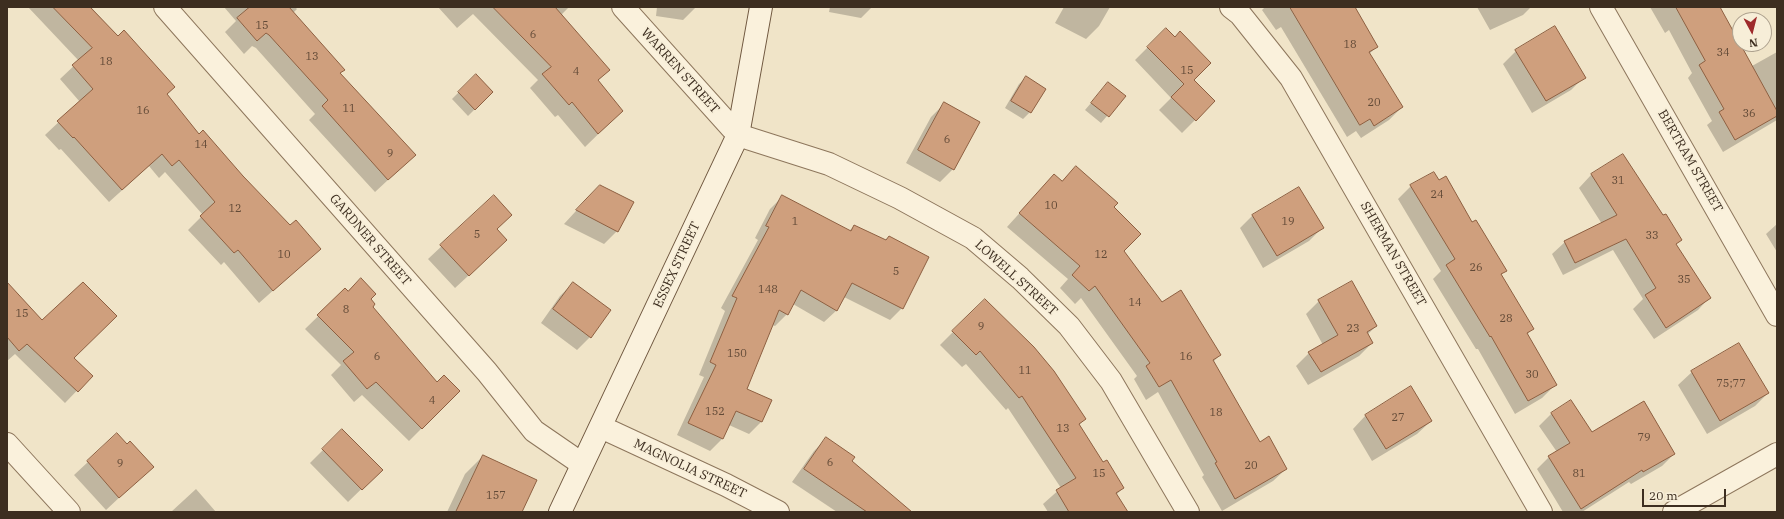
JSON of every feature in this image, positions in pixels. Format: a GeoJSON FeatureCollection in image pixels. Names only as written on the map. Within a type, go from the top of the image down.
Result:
{"type":"FeatureCollection","features":[{"type":"Feature","properties":{"kind":"street","name":"GARDNER STREET"},"geometry":{"type":"LineString","coordinates":[[165,7],[487,372],[534,431],[582,464]]}},
{"type":"Feature","properties":{"kind":"street","name":"WARREN STREET"},"geometry":{"type":"LineString","coordinates":[[623,7],[738,135]]}},
{"type":"Feature","properties":{"kind":"street","name":"ESSEX STREET"},"geometry":{"type":"LineString","coordinates":[[560,512],[738,135],[761,7]]}},
{"type":"Feature","properties":{"kind":"street","name":"SHERMAN STREET"},"geometry":{"type":"LineString","coordinates":[[1231,7],[1240,14],[1291,78],[1541,512]]}},
{"type":"Feature","properties":{"kind":"street","name":"BERTRAM STREET"},"geometry":{"type":"LineString","coordinates":[[1602,7],[1777,315]]}},
{"type":"Feature","properties":{"kind":"street","name":"LOWELL STREET"},"geometry":{"type":"LineString","coordinates":[[738,135],[829,164],[900,198],[973,238],[1020,278],[1069,326],[1111,381],[1188,512]]}},
{"type":"Feature","properties":{"kind":"street","name":"MAGNOLIA STREET"},"geometry":{"type":"LineString","coordinates":[[601,427],[726,485],[778,512]]}},
{"type":"Feature","properties":{"kind":"street"},"geometry":{"type":"LineString","coordinates":[[7,444],[69,512]]}},
{"type":"Feature","properties":{"kind":"street"},"geometry":{"type":"LineString","coordinates":[[1674,512],[1777,454]]}},
{"type":"Feature","properties":{"kind":"building"},"geometry":{"type":"Polygon","coordinates":[[[53,7],[90,7],[118,36],[124,30],[175,87],[167,94],[199,134],[203,130],[243,176],[290,225],[296,220],[321,249],[273,291],[238,250],[234,253],[200,216],[215,202],[179,160],[172,166],[162,154],[122,190],[74,137],[73,138],[57,121],[93,89],[72,65],[92,48],[53,7]]]}},
{"type":"Feature","properties":{"kind":"building"},"geometry":{"type":"Polygon","coordinates":[[[250,7],[289,7],[345,70],[340,73],[416,155],[388,180],[322,106],[328,100],[269,35],[266,33],[257,41],[237,18],[250,7]]]}},
{"type":"Feature","properties":{"kind":"building"},"geometry":{"type":"Polygon","coordinates":[[[493,7],[555,7],[610,70],[598,80],[623,111],[598,134],[572,102],[569,105],[542,74],[551,67],[493,7]]]}},
{"type":"Feature","properties":{"kind":"building"},"geometry":{"type":"Polygon","coordinates":[[[1290,7],[1355,7],[1378,47],[1369,52],[1403,107],[1374,126],[1370,119],[1360,125],[1290,7]]]}},
{"type":"Feature","properties":{"kind":"building"},"geometry":{"type":"Polygon","coordinates":[[[1676,7],[1720,7],[1732,29],[1732,52],[1745,52],[1777,111],[1777,116],[1735,140],[1719,112],[1724,109],[1699,65],[1705,61],[1676,7]]]}},
{"type":"Feature","properties":{"kind":"building"},"geometry":{"type":"Polygon","coordinates":[[[1555,26],[1586,78],[1546,101],[1515,50],[1555,26]]]}},
{"type":"Feature","properties":{"kind":"building"},"geometry":{"type":"Polygon","coordinates":[[[1166,28],[1175,37],[1180,31],[1211,63],[1194,80],[1215,101],[1196,121],[1171,97],[1184,84],[1147,47],[1166,28]]]}},
{"type":"Feature","properties":{"kind":"building"},"geometry":{"type":"Polygon","coordinates":[[[476,74],[493,92],[475,110],[458,92],[476,74]]]}},
{"type":"Feature","properties":{"kind":"building"},"geometry":{"type":"Polygon","coordinates":[[[1026,76],[1046,89],[1031,113],[1011,101],[1026,76]]]}},
{"type":"Feature","properties":{"kind":"building"},"geometry":{"type":"Polygon","coordinates":[[[1108,82],[1126,96],[1109,117],[1091,103],[1108,82]]]}},
{"type":"Feature","properties":{"kind":"building"},"geometry":{"type":"Polygon","coordinates":[[[944,102],[980,122],[954,170],[918,150],[944,102]]]}},
{"type":"Feature","properties":{"kind":"building"},"geometry":{"type":"Polygon","coordinates":[[[1623,154],[1663,215],[1666,214],[1682,240],[1676,244],[1711,298],[1666,328],[1645,295],[1656,288],[1626,239],[1575,263],[1564,241],[1617,215],[1591,174],[1623,154]]]}},
{"type":"Feature","properties":{"kind":"building"},"geometry":{"type":"Polygon","coordinates":[[[1076,166],[1118,203],[1114,207],[1141,234],[1124,251],[1162,302],[1181,290],[1221,355],[1213,360],[1260,442],[1269,436],[1287,469],[1235,499],[1215,463],[1217,462],[1171,380],[1159,387],[1146,366],[1150,363],[1095,286],[1089,291],[1072,275],[1080,266],[1019,213],[1054,174],[1062,181],[1076,166]]]}},
{"type":"Feature","properties":{"kind":"building"},"geometry":{"type":"Polygon","coordinates":[[[1434,172],[1439,180],[1446,176],[1472,222],[1476,220],[1507,271],[1501,274],[1534,329],[1527,333],[1557,385],[1528,401],[1491,336],[1490,337],[1446,265],[1455,259],[1410,185],[1434,172]]]}},
{"type":"Feature","properties":{"kind":"building"},"geometry":{"type":"Polygon","coordinates":[[[600,185],[634,202],[618,232],[576,210],[600,185]]]}},
{"type":"Feature","properties":{"kind":"building"},"geometry":{"type":"Polygon","coordinates":[[[1299,187],[1324,228],[1277,256],[1252,215],[1299,187]]]}},
{"type":"Feature","properties":{"kind":"building"},"geometry":{"type":"Polygon","coordinates":[[[494,195],[512,215],[497,229],[507,240],[469,276],[440,245],[494,195]]]}},
{"type":"Feature","properties":{"kind":"building"},"geometry":{"type":"Polygon","coordinates":[[[782,195],[851,231],[854,225],[886,240],[889,236],[929,257],[903,309],[852,283],[837,311],[801,290],[788,315],[779,310],[747,389],[772,400],[762,422],[736,411],[723,439],[688,423],[716,365],[710,362],[737,298],[732,296],[769,227],[766,226],[782,195]]]}},
{"type":"Feature","properties":{"kind":"building"},"geometry":{"type":"Polygon","coordinates":[[[361,278],[376,294],[371,299],[375,304],[373,307],[437,382],[444,375],[460,391],[422,429],[376,382],[367,389],[343,361],[354,352],[317,315],[345,288],[348,291],[361,278]]]}},
{"type":"Feature","properties":{"kind":"building"},"geometry":{"type":"Polygon","coordinates":[[[1352,281],[1377,326],[1367,332],[1373,343],[1321,372],[1308,352],[1338,335],[1318,300],[1352,281]]]}},
{"type":"Feature","properties":{"kind":"building"},"geometry":{"type":"Polygon","coordinates":[[[7,282],[42,320],[83,282],[117,316],[74,358],[93,376],[78,392],[27,344],[19,351],[7,337],[7,282]]]}},
{"type":"Feature","properties":{"kind":"building"},"geometry":{"type":"Polygon","coordinates":[[[573,282],[611,310],[591,338],[553,309],[573,282]]]}},
{"type":"Feature","properties":{"kind":"building"},"geometry":{"type":"Polygon","coordinates":[[[985,299],[1034,347],[1054,371],[1086,419],[1079,424],[1103,462],[1107,460],[1124,488],[1116,493],[1128,512],[1069,512],[1056,490],[1076,478],[1022,396],[1019,398],[980,351],[976,355],[952,331],[985,299]]]}},
{"type":"Feature","properties":{"kind":"building"},"geometry":{"type":"Polygon","coordinates":[[[1739,343],[1769,393],[1720,421],[1691,371],[1739,343]]]}},
{"type":"Feature","properties":{"kind":"building"},"geometry":{"type":"Polygon","coordinates":[[[1411,386],[1432,421],[1386,449],[1365,415],[1411,386]]]}},
{"type":"Feature","properties":{"kind":"building"},"geometry":{"type":"Polygon","coordinates":[[[1571,400],[1592,432],[1644,401],[1675,454],[1643,472],[1642,470],[1581,509],[1548,456],[1570,443],[1551,413],[1571,400]]]}},
{"type":"Feature","properties":{"kind":"building"},"geometry":{"type":"Polygon","coordinates":[[[342,429],[383,470],[362,490],[322,449],[342,429]]]}},
{"type":"Feature","properties":{"kind":"building"},"geometry":{"type":"Polygon","coordinates":[[[117,433],[127,444],[130,441],[154,467],[119,498],[87,461],[117,433]]]}},
{"type":"Feature","properties":{"kind":"building"},"geometry":{"type":"Polygon","coordinates":[[[826,437],[855,457],[852,461],[912,512],[867,512],[804,469],[826,437]]]}},
{"type":"Feature","properties":{"kind":"building"},"geometry":{"type":"Polygon","coordinates":[[[483,455],[537,480],[522,512],[456,512],[483,455]]]}}]}
